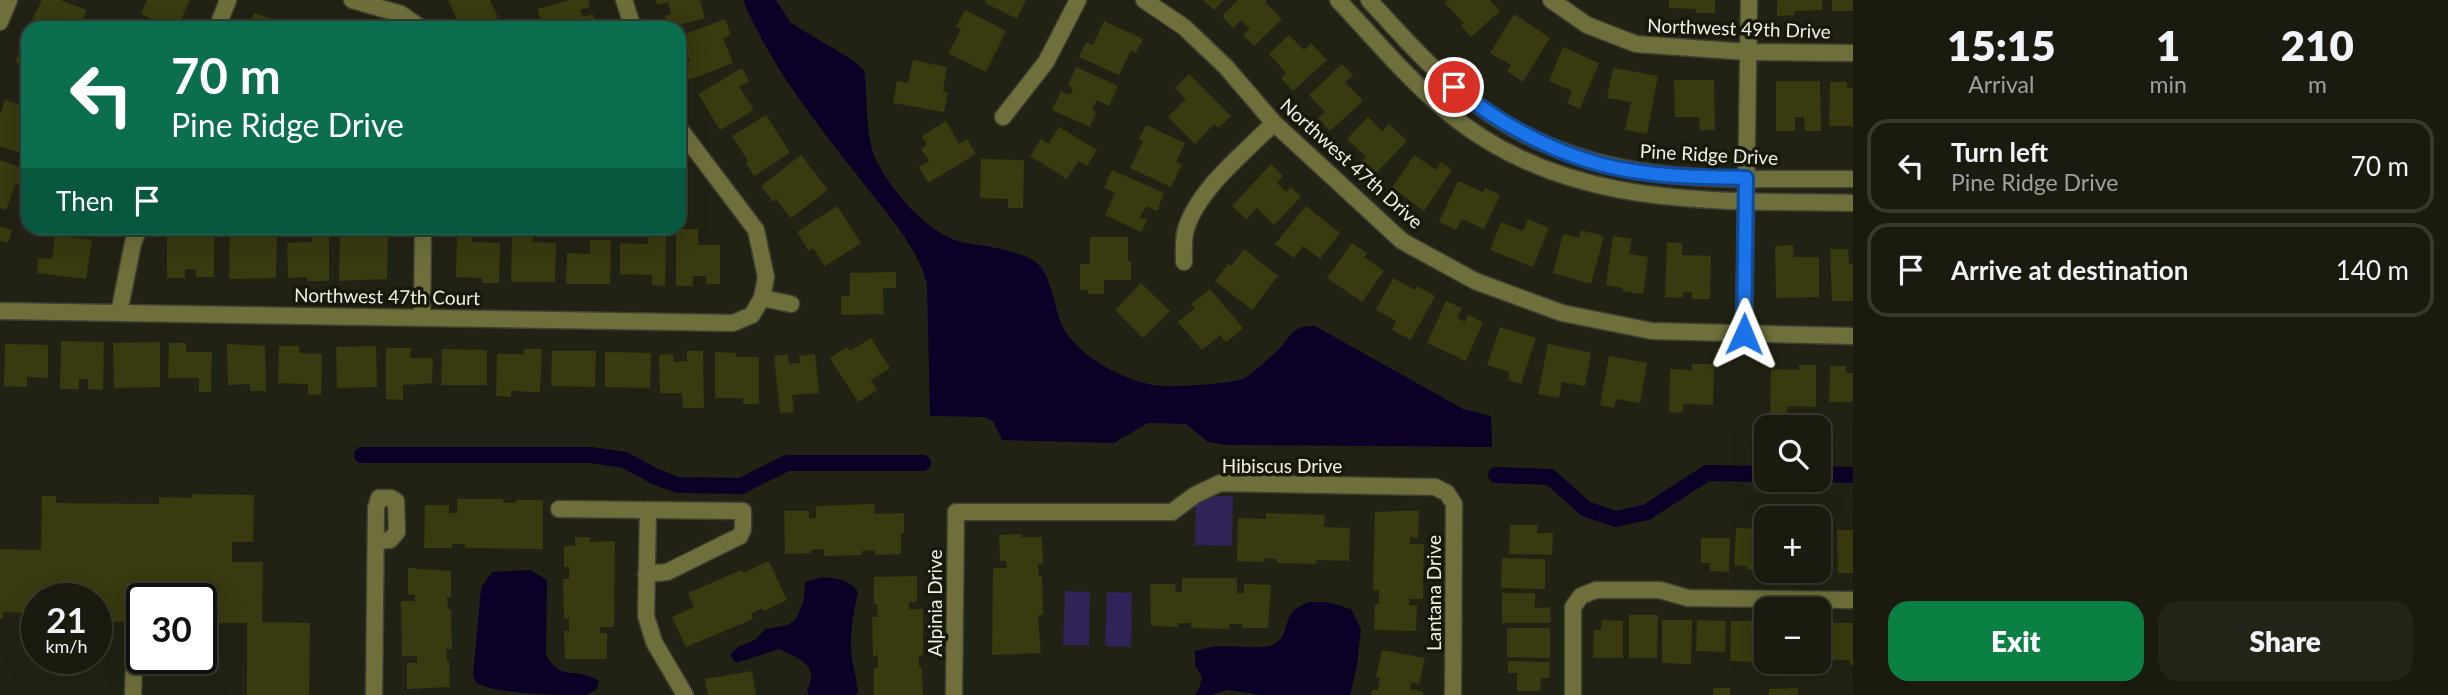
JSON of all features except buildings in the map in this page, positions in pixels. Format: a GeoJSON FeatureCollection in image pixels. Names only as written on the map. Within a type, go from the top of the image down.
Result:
{"type":"FeatureCollection","features":[{"type":"Feature","properties":{"kind":"street"},"geometry":{"type":"LineString","coordinates":[[0,22],[9,0]]}},
{"type":"Feature","properties":{"kind":"street"},"geometry":{"type":"LineString","coordinates":[[220,21],[228,0]]}},
{"type":"Feature","properties":{"kind":"street"},"geometry":{"type":"LineString","coordinates":[[352,0],[401,14],[411,21]]}},
{"type":"Feature","properties":{"kind":"street"},"geometry":{"type":"LineString","coordinates":[[624,0],[631,21]]}},
{"type":"Feature","properties":{"kind":"street"},"geometry":{"type":"LineString","coordinates":[[1003,117],[1046,62],[1078,0]]}},
{"type":"Feature","properties":{"kind":"street","name":"Northwest 47th Drive"},"geometry":{"type":"LineString","coordinates":[[1144,0],[1184,27],[1226,67],[1274,123],[1402,241],[1475,281],[1562,313],[1652,331],[1853,336]]}},
{"type":"Feature","properties":{"kind":"street"},"geometry":{"type":"LineString","coordinates":[[1338,0],[1415,82],[1447,111],[1480,136],[1521,159],[1590,184],[1625,192],[1675,198],[1853,203]]}},
{"type":"Feature","properties":{"kind":"street","name":"Pine Ridge Drive"},"geometry":{"type":"LineString","coordinates":[[1369,0],[1430,65],[1480,108],[1513,128],[1584,159],[1630,171],[1668,176],[1853,179]]}},
{"type":"Feature","properties":{"kind":"street","name":"Northwest 49th Drive"},"geometry":{"type":"LineString","coordinates":[[1551,0],[1587,25],[1636,44],[1748,52],[1853,53]]}},
{"type":"Feature","properties":{"kind":"street"},"geometry":{"type":"LineString","coordinates":[[1744,334],[1749,0]]}},
{"type":"Feature","properties":{"kind":"street"},"geometry":{"type":"LineString","coordinates":[[1184,262],[1186,230],[1199,201],[1274,123]]}},
{"type":"Feature","properties":{"kind":"street"},"geometry":{"type":"LineString","coordinates":[[686,137],[756,230],[766,277],[762,298],[791,304]]}},
{"type":"Feature","properties":{"kind":"street"},"geometry":{"type":"LineString","coordinates":[[119,313],[136,235]]}},
{"type":"Feature","properties":{"kind":"street"},"geometry":{"type":"LineString","coordinates":[[422,317],[424,235]]}},
{"type":"Feature","properties":{"kind":"street","name":"Northwest 47th Court"},"geometry":{"type":"LineString","coordinates":[[0,311],[733,323],[752,315],[762,298]]}},
{"type":"Feature","properties":{"kind":"street","name":"Hibiscus Drive"},"geometry":{"type":"LineString","coordinates":[[956,512],[1172,512],[1195,495],[1220,483],[1435,487],[1447,493]]}},
{"type":"Feature","properties":{"kind":"street","name":"Lantana Drive"},"geometry":{"type":"LineString","coordinates":[[1447,493],[1454,504],[1453,695]]}},
{"type":"Feature","properties":{"kind":"street"},"geometry":{"type":"LineString","coordinates":[[559,509],[743,510],[743,529],[740,536],[667,572],[646,574]]}},
{"type":"Feature","properties":{"kind":"street"},"geometry":{"type":"LineString","coordinates":[[648,510],[646,616],[654,642],[685,695]]}},
{"type":"Feature","properties":{"kind":"street","name":"Alpinia Drive"},"geometry":{"type":"LineString","coordinates":[[954,695],[956,512]]}},
{"type":"Feature","properties":{"kind":"street"},"geometry":{"type":"LineString","coordinates":[[374,695],[376,541]]}},
{"type":"Feature","properties":{"kind":"street"},"geometry":{"type":"LineString","coordinates":[[1573,695],[1573,607],[1581,596],[1596,590],[1660,590],[1688,598],[1853,600]]}},
{"type":"Feature","properties":{"kind":"street"},"geometry":{"type":"LineString","coordinates":[[133,695],[134,674]]}},
{"type":"Feature","properties":{"kind":"shaded area"},"geometry":{"type":"Polygon","coordinates":[[[743,0],[776,0],[791,23],[851,59],[864,70],[872,149],[877,162],[896,191],[921,218],[949,237],[1022,255],[1038,264],[1047,277],[1061,323],[1068,335],[1090,357],[1104,366],[1133,380],[1161,386],[1229,382],[1245,378],[1253,372],[1278,350],[1296,329],[1315,326],[1463,409],[1491,416],[1492,447],[1225,445],[1208,442],[1186,424],[1148,423],[1114,443],[1002,440],[993,421],[985,417],[930,416],[927,284],[916,256],[899,229],[780,71],[743,0]]]}},
{"type":"Feature","properties":{"kind":"shaded area"},"geometry":{"type":"Polygon","coordinates":[[[1214,496],[1233,496],[1232,546],[1195,545],[1196,505],[1214,496]]]}},
{"type":"Feature","properties":{"kind":"shaded area"},"geometry":{"type":"Polygon","coordinates":[[[530,570],[547,580],[546,655],[552,664],[564,672],[599,681],[596,690],[586,695],[514,692],[476,683],[473,675],[481,588],[492,572],[530,570]]]}},
{"type":"Feature","properties":{"kind":"shaded area"},"geometry":{"type":"Polygon","coordinates":[[[823,577],[847,582],[858,592],[851,642],[858,692],[856,695],[809,695],[809,668],[799,659],[779,649],[736,663],[730,655],[738,647],[755,640],[765,629],[788,625],[796,619],[804,600],[805,582],[823,577]]]}},
{"type":"Feature","properties":{"kind":"shaded area"},"geometry":{"type":"Polygon","coordinates":[[[1065,591],[1090,592],[1089,645],[1063,645],[1065,591]]]}},
{"type":"Feature","properties":{"kind":"shaded area"},"geometry":{"type":"Polygon","coordinates":[[[1107,592],[1132,593],[1131,647],[1105,646],[1107,592]]]}},
{"type":"Feature","properties":{"kind":"shaded area"},"geometry":{"type":"Polygon","coordinates":[[[1309,602],[1327,602],[1351,609],[1361,629],[1357,666],[1350,695],[1262,695],[1227,690],[1212,695],[1195,695],[1202,677],[1195,665],[1195,651],[1219,646],[1258,647],[1276,643],[1284,633],[1293,611],[1309,602]]]}},
{"type":"Feature","properties":{"kind":"waterway"},"geometry":{"type":"LineString","coordinates":[[362,455],[591,455],[625,460],[678,485],[741,486],[787,463],[923,463]]}},
{"type":"Feature","properties":{"kind":"waterway"},"geometry":{"type":"LineString","coordinates":[[1496,475],[1550,477],[1586,509],[1616,519],[1647,512],[1707,473],[1754,474]]}},
{"type":"Feature","properties":{"kind":"waterway"},"geometry":{"type":"LineString","coordinates":[[1831,474],[1853,475]]}},
{"type":"Feature","properties":{"kind":"route"},"geometry":{"type":"LineString","coordinates":[[1454,87],[1480,108],[1513,128],[1595,163],[1668,176],[1746,178],[1744,334]]}}]}
